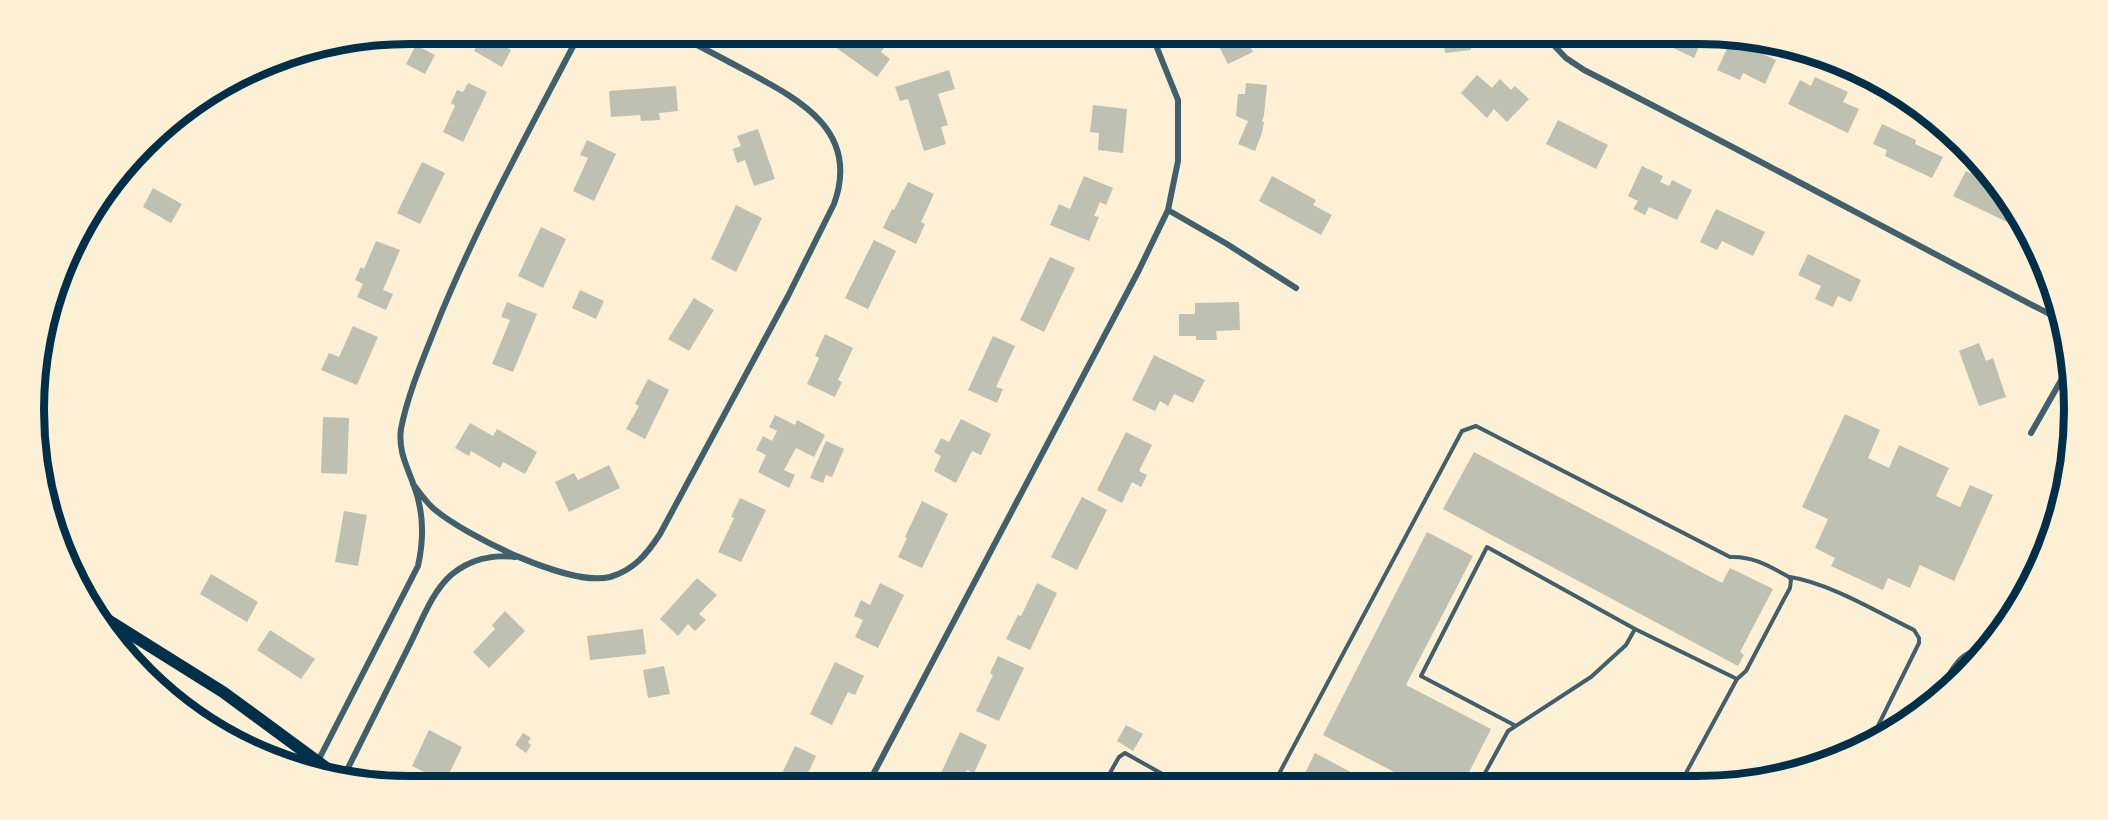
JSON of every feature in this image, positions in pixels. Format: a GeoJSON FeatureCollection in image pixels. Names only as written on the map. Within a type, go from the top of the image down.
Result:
{"type":"FeatureCollection","features":[{"type":"Feature","properties":{"kind":"main road"},"geometry":{"type":"LineString","coordinates":[[109,620],[223,692],[325,766]]}},
{"type":"Feature","properties":{"kind":"street"},"geometry":{"type":"LineString","coordinates":[[318,761],[418,566],[422,546],[422,524],[419,503],[403,461],[401,437],[403,421],[421,365],[478,229],[575,43]]}},
{"type":"Feature","properties":{"kind":"street"},"geometry":{"type":"LineString","coordinates":[[413,484],[426,501],[443,516],[524,559],[571,576],[595,579],[609,577],[624,572],[648,553],[782,306],[838,192],[840,160],[834,139],[824,123],[784,91],[693,43]]}},
{"type":"Feature","properties":{"kind":"street"},"geometry":{"type":"LineString","coordinates":[[872,776],[1139,270],[1168,210],[1178,161],[1178,100],[1155,43]]}},
{"type":"Feature","properties":{"kind":"street"},"geometry":{"type":"LineString","coordinates":[[1552,43],[1566,58],[1584,70],[1739,149],[2052,315]]}},
{"type":"Feature","properties":{"kind":"street"},"geometry":{"type":"LineString","coordinates":[[1168,210],[1296,288]]}},
{"type":"Feature","properties":{"kind":"street"},"geometry":{"type":"LineString","coordinates":[[2031,433],[2063,377]]}},
{"type":"Feature","properties":{"kind":"street"},"geometry":{"type":"LineString","coordinates":[[345,770],[442,584],[460,569],[480,560],[502,556],[524,559]]}},
{"type":"Feature","properties":{"kind":"lane"},"geometry":{"type":"LineString","coordinates":[[1278,776],[1462,431],[1476,426],[1730,557],[1742,556],[1756,559],[1789,577],[1803,579],[1828,589],[1914,630],[1919,643],[1876,730]]}},
{"type":"Feature","properties":{"kind":"lane"},"geometry":{"type":"LineString","coordinates":[[1516,726],[1421,676],[1487,547],[1635,629],[1737,679]]}},
{"type":"Feature","properties":{"kind":"lane"},"geometry":{"type":"LineString","coordinates":[[1684,776],[1737,679],[1746,670],[1790,588],[1789,577]]}},
{"type":"Feature","properties":{"kind":"lane"},"geometry":{"type":"LineString","coordinates":[[1483,776],[1508,731],[1591,677],[1626,645],[1635,629]]}},
{"type":"Feature","properties":{"kind":"lane"},"geometry":{"type":"LineString","coordinates":[[1947,679],[1958,659],[1970,650],[1976,649]]}},
{"type":"Feature","properties":{"kind":"lane"},"geometry":{"type":"LineString","coordinates":[[1108,776],[1119,757],[1125,753],[1166,776]]}},
{"type":"Feature","properties":{"kind":"building"},"geometry":{"type":"Polygon","coordinates":[[[478,43],[504,43],[503,45],[511,50],[502,67],[474,51],[478,43]]]}},
{"type":"Feature","properties":{"kind":"building"},"geometry":{"type":"Polygon","coordinates":[[[886,43],[881,52],[890,59],[877,77],[831,44],[886,43]]]}},
{"type":"Feature","properties":{"kind":"building"},"geometry":{"type":"Polygon","coordinates":[[[1217,43],[1248,43],[1253,52],[1228,64],[1217,43]]]}},
{"type":"Feature","properties":{"kind":"building"},"geometry":{"type":"Polygon","coordinates":[[[1444,43],[1470,43],[1471,50],[1445,53],[1444,43]]]}},
{"type":"Feature","properties":{"kind":"building"},"geometry":{"type":"Polygon","coordinates":[[[1663,43],[1701,43],[1694,58],[1663,43]]]}},
{"type":"Feature","properties":{"kind":"building"},"geometry":{"type":"Polygon","coordinates":[[[416,45],[435,55],[425,74],[406,64],[416,45]]]}},
{"type":"Feature","properties":{"kind":"building"},"geometry":{"type":"Polygon","coordinates":[[[1729,45],[1747,47],[1776,60],[1765,84],[1743,73],[1740,80],[1717,70],[1729,45]]]}},
{"type":"Feature","properties":{"kind":"building"},"geometry":{"type":"Polygon","coordinates":[[[949,70],[955,89],[938,94],[948,125],[941,127],[946,144],[924,151],[908,99],[900,101],[895,87],[949,70]]]}},
{"type":"Feature","properties":{"kind":"building"},"geometry":{"type":"Polygon","coordinates":[[[1477,75],[1492,88],[1500,79],[1511,90],[1515,86],[1529,99],[1507,122],[1494,109],[1487,118],[1461,93],[1477,75]]]}},
{"type":"Feature","properties":{"kind":"building"},"geometry":{"type":"Polygon","coordinates":[[[1815,77],[1848,92],[1843,102],[1859,109],[1848,133],[1788,104],[1800,80],[1811,86],[1815,77]]]}},
{"type":"Feature","properties":{"kind":"building"},"geometry":{"type":"Polygon","coordinates":[[[468,83],[487,92],[463,142],[443,132],[455,106],[451,103],[457,90],[463,92],[468,83]]]}},
{"type":"Feature","properties":{"kind":"building"},"geometry":{"type":"Polygon","coordinates":[[[1246,83],[1267,85],[1262,133],[1255,151],[1238,144],[1248,121],[1236,116],[1238,94],[1245,94],[1246,83]]]}},
{"type":"Feature","properties":{"kind":"building"},"geometry":{"type":"Polygon","coordinates":[[[676,86],[678,111],[659,113],[660,120],[641,121],[640,115],[611,117],[609,91],[676,86]]]}},
{"type":"Feature","properties":{"kind":"building"},"geometry":{"type":"Polygon","coordinates":[[[1093,105],[1127,109],[1123,153],[1098,150],[1099,133],[1090,132],[1093,105]]]}},
{"type":"Feature","properties":{"kind":"building"},"geometry":{"type":"Polygon","coordinates":[[[1558,120],[1608,145],[1596,169],[1546,144],[1558,120]]]}},
{"type":"Feature","properties":{"kind":"building"},"geometry":{"type":"Polygon","coordinates":[[[1882,124],[1916,140],[1915,144],[1943,157],[1932,178],[1885,156],[1887,150],[1873,144],[1882,124]]]}},
{"type":"Feature","properties":{"kind":"building"},"geometry":{"type":"Polygon","coordinates":[[[758,129],[775,179],[754,186],[745,160],[737,163],[733,149],[741,146],[737,136],[758,129]]]}},
{"type":"Feature","properties":{"kind":"building"},"geometry":{"type":"Polygon","coordinates":[[[587,140],[616,154],[594,201],[573,191],[588,158],[580,155],[587,140]]]}},
{"type":"Feature","properties":{"kind":"building"},"geometry":{"type":"Polygon","coordinates":[[[422,162],[445,173],[420,224],[397,213],[422,162]]]}},
{"type":"Feature","properties":{"kind":"building"},"geometry":{"type":"Polygon","coordinates":[[[1642,166],[1663,176],[1660,182],[1669,186],[1672,180],[1692,190],[1677,220],[1649,207],[1645,215],[1633,209],[1638,201],[1628,196],[1642,166]]]}},
{"type":"Feature","properties":{"kind":"building"},"geometry":{"type":"Polygon","coordinates":[[[1966,171],[1983,179],[2011,220],[2009,223],[1953,196],[1966,171]]]}},
{"type":"Feature","properties":{"kind":"building"},"geometry":{"type":"Polygon","coordinates":[[[1084,176],[1113,188],[1106,205],[1100,202],[1094,216],[1099,217],[1089,241],[1050,225],[1059,204],[1070,209],[1084,176]]]}},
{"type":"Feature","properties":{"kind":"building"},"geometry":{"type":"Polygon","coordinates":[[[1272,176],[1316,200],[1313,205],[1332,215],[1321,235],[1259,201],[1272,176]]]}},
{"type":"Feature","properties":{"kind":"building"},"geometry":{"type":"Polygon","coordinates":[[[908,182],[934,194],[921,222],[925,224],[916,244],[883,228],[908,182]]]}},
{"type":"Feature","properties":{"kind":"building"},"geometry":{"type":"Polygon","coordinates":[[[153,188],[182,204],[171,223],[143,207],[153,188]]]}},
{"type":"Feature","properties":{"kind":"building"},"geometry":{"type":"Polygon","coordinates":[[[736,205],[762,218],[736,272],[711,259],[736,205]]]}},
{"type":"Feature","properties":{"kind":"building"},"geometry":{"type":"Polygon","coordinates":[[[1716,209],[1765,232],[1753,256],[1722,241],[1717,250],[1700,242],[1716,209]]]}},
{"type":"Feature","properties":{"kind":"building"},"geometry":{"type":"Polygon","coordinates":[[[541,227],[566,239],[543,288],[518,276],[541,227]]]}},
{"type":"Feature","properties":{"kind":"building"},"geometry":{"type":"Polygon","coordinates":[[[874,240],[896,251],[868,309],[845,298],[874,240]]]}},
{"type":"Feature","properties":{"kind":"building"},"geometry":{"type":"Polygon","coordinates":[[[376,241],[400,250],[383,290],[393,294],[386,310],[357,297],[363,284],[355,280],[361,267],[364,269],[376,241]]]}},
{"type":"Feature","properties":{"kind":"building"},"geometry":{"type":"Polygon","coordinates":[[[1808,254],[1861,280],[1851,302],[1838,296],[1833,307],[1815,299],[1821,286],[1798,275],[1808,254]]]}},
{"type":"Feature","properties":{"kind":"building"},"geometry":{"type":"Polygon","coordinates":[[[1050,257],[1075,268],[1044,332],[1020,320],[1050,257]]]}},
{"type":"Feature","properties":{"kind":"building"},"geometry":{"type":"Polygon","coordinates":[[[580,290],[604,301],[596,319],[572,308],[580,290]]]}},
{"type":"Feature","properties":{"kind":"building"},"geometry":{"type":"Polygon","coordinates":[[[694,298],[714,310],[689,351],[668,339],[694,298]]]}},
{"type":"Feature","properties":{"kind":"building"},"geometry":{"type":"Polygon","coordinates":[[[507,302],[537,314],[513,372],[492,364],[510,320],[501,317],[507,302]]]}},
{"type":"Feature","properties":{"kind":"building"},"geometry":{"type":"Polygon","coordinates":[[[1239,302],[1240,330],[1216,331],[1217,340],[1196,340],[1196,336],[1179,336],[1179,314],[1195,314],[1195,303],[1239,302]]]}},
{"type":"Feature","properties":{"kind":"building"},"geometry":{"type":"Polygon","coordinates":[[[353,326],[378,337],[357,385],[321,370],[329,353],[339,357],[353,326]]]}},
{"type":"Feature","properties":{"kind":"building"},"geometry":{"type":"Polygon","coordinates":[[[825,334],[853,348],[838,380],[842,382],[835,397],[807,384],[819,358],[815,356],[825,334]]]}},
{"type":"Feature","properties":{"kind":"building"},"geometry":{"type":"Polygon","coordinates":[[[993,336],[1015,346],[996,387],[1003,389],[997,403],[968,390],[993,336]]]}},
{"type":"Feature","properties":{"kind":"building"},"geometry":{"type":"Polygon","coordinates":[[[1979,343],[1986,361],[1993,358],[2006,397],[1979,406],[1959,351],[1979,343]]]}},
{"type":"Feature","properties":{"kind":"building"},"geometry":{"type":"Polygon","coordinates":[[[1154,355],[1205,380],[1193,403],[1174,394],[1168,406],[1160,401],[1155,411],[1132,400],[1154,355]]]}},
{"type":"Feature","properties":{"kind":"building"},"geometry":{"type":"Polygon","coordinates":[[[648,379],[669,390],[645,439],[626,429],[639,406],[635,404],[648,379]]]}},
{"type":"Feature","properties":{"kind":"building"},"geometry":{"type":"Polygon","coordinates":[[[1845,414],[1880,430],[1868,458],[1889,468],[1899,445],[1949,468],[1936,496],[1960,507],[1970,485],[1993,495],[1954,581],[1920,565],[1910,588],[1888,578],[1883,590],[1831,566],[1835,558],[1815,548],[1828,519],[1802,507],[1845,414]]]}},
{"type":"Feature","properties":{"kind":"building"},"geometry":{"type":"Polygon","coordinates":[[[775,415],[795,425],[797,420],[825,435],[814,457],[796,448],[784,470],[795,475],[789,488],[758,472],[766,455],[756,450],[763,436],[772,441],[777,431],[769,427],[775,415]]]}},
{"type":"Feature","properties":{"kind":"building"},"geometry":{"type":"Polygon","coordinates":[[[323,417],[349,418],[347,474],[321,473],[323,417]]]}},
{"type":"Feature","properties":{"kind":"building"},"geometry":{"type":"Polygon","coordinates":[[[961,419],[991,434],[981,455],[972,451],[956,483],[934,471],[941,456],[934,452],[941,438],[949,442],[961,419]]]}},
{"type":"Feature","properties":{"kind":"building"},"geometry":{"type":"Polygon","coordinates":[[[470,423],[493,436],[497,429],[537,452],[525,474],[503,462],[500,468],[471,451],[469,456],[455,448],[470,423]]]}},
{"type":"Feature","properties":{"kind":"building"},"geometry":{"type":"Polygon","coordinates":[[[1126,432],[1152,445],[1139,471],[1147,475],[1141,487],[1132,482],[1122,503],[1097,490],[1126,432]]]}},
{"type":"Feature","properties":{"kind":"building"},"geometry":{"type":"Polygon","coordinates":[[[826,441],[844,449],[832,477],[826,475],[823,483],[810,478],[826,441]]]}},
{"type":"Feature","properties":{"kind":"building"},"geometry":{"type":"Polygon","coordinates":[[[1474,452],[1722,583],[1730,568],[1773,589],[1740,652],[1744,655],[1738,666],[1443,509],[1474,452]]]}},
{"type":"Feature","properties":{"kind":"building"},"geometry":{"type":"Polygon","coordinates":[[[609,465],[620,488],[569,512],[555,482],[574,473],[578,480],[609,465]]]}},
{"type":"Feature","properties":{"kind":"building"},"geometry":{"type":"Polygon","coordinates":[[[1082,497],[1107,510],[1077,570],[1051,557],[1082,497]]]}},
{"type":"Feature","properties":{"kind":"building"},"geometry":{"type":"Polygon","coordinates":[[[740,498],[766,510],[741,562],[718,552],[734,518],[731,517],[740,498]]]}},
{"type":"Feature","properties":{"kind":"building"},"geometry":{"type":"Polygon","coordinates":[[[922,501],[948,514],[922,568],[898,557],[922,501]]]}},
{"type":"Feature","properties":{"kind":"building"},"geometry":{"type":"Polygon","coordinates":[[[344,511],[367,515],[358,566],[335,562],[344,511]]]}},
{"type":"Feature","properties":{"kind":"building"},"geometry":{"type":"Polygon","coordinates":[[[1427,532],[1473,556],[1406,685],[1491,729],[1467,776],[1402,776],[1323,735],[1427,532]]]}},
{"type":"Feature","properties":{"kind":"building"},"geometry":{"type":"Polygon","coordinates":[[[211,574],[258,602],[247,622],[200,594],[211,574]]]}},
{"type":"Feature","properties":{"kind":"building"},"geometry":{"type":"Polygon","coordinates":[[[697,578],[717,595],[699,614],[706,620],[695,631],[688,624],[678,636],[660,619],[697,578]]]}},
{"type":"Feature","properties":{"kind":"building"},"geometry":{"type":"Polygon","coordinates":[[[880,583],[904,595],[878,648],[855,637],[863,620],[854,616],[861,600],[870,605],[880,583]]]}},
{"type":"Feature","properties":{"kind":"building"},"geometry":{"type":"Polygon","coordinates":[[[1037,583],[1057,593],[1030,650],[1006,639],[1018,615],[1021,616],[1037,583]]]}},
{"type":"Feature","properties":{"kind":"building"},"geometry":{"type":"Polygon","coordinates":[[[505,611],[525,631],[489,668],[473,652],[495,629],[492,625],[505,611]]]}},
{"type":"Feature","properties":{"kind":"building"},"geometry":{"type":"Polygon","coordinates":[[[643,629],[646,654],[590,660],[587,636],[643,629]]]}},
{"type":"Feature","properties":{"kind":"building"},"geometry":{"type":"Polygon","coordinates":[[[270,630],[315,659],[301,679],[257,650],[270,630]]]}},
{"type":"Feature","properties":{"kind":"building"},"geometry":{"type":"Polygon","coordinates":[[[998,656],[1024,668],[999,721],[976,711],[993,675],[990,673],[998,656]]]}},
{"type":"Feature","properties":{"kind":"building"},"geometry":{"type":"Polygon","coordinates":[[[835,662],[864,676],[855,695],[848,692],[832,725],[810,714],[835,662]]]}},
{"type":"Feature","properties":{"kind":"building"},"geometry":{"type":"Polygon","coordinates":[[[664,666],[670,694],[648,698],[643,670],[664,666]]]}},
{"type":"Feature","properties":{"kind":"building"},"geometry":{"type":"Polygon","coordinates":[[[1126,725],[1143,734],[1133,751],[1117,741],[1126,725]]]}},
{"type":"Feature","properties":{"kind":"building"},"geometry":{"type":"Polygon","coordinates":[[[429,730],[462,747],[448,776],[433,776],[412,766],[429,730]]]}},
{"type":"Feature","properties":{"kind":"building"},"geometry":{"type":"Polygon","coordinates":[[[960,732],[987,745],[974,773],[967,770],[964,776],[940,776],[960,732]]]}},
{"type":"Feature","properties":{"kind":"building"},"geometry":{"type":"Polygon","coordinates":[[[523,733],[531,738],[528,742],[531,745],[526,753],[515,745],[523,733]]]}},
{"type":"Feature","properties":{"kind":"building"},"geometry":{"type":"Polygon","coordinates":[[[795,746],[816,756],[807,776],[781,776],[795,746]]]}},
{"type":"Feature","properties":{"kind":"building"},"geometry":{"type":"Polygon","coordinates":[[[1315,753],[1358,776],[1304,776],[1315,753]]]}}]}
